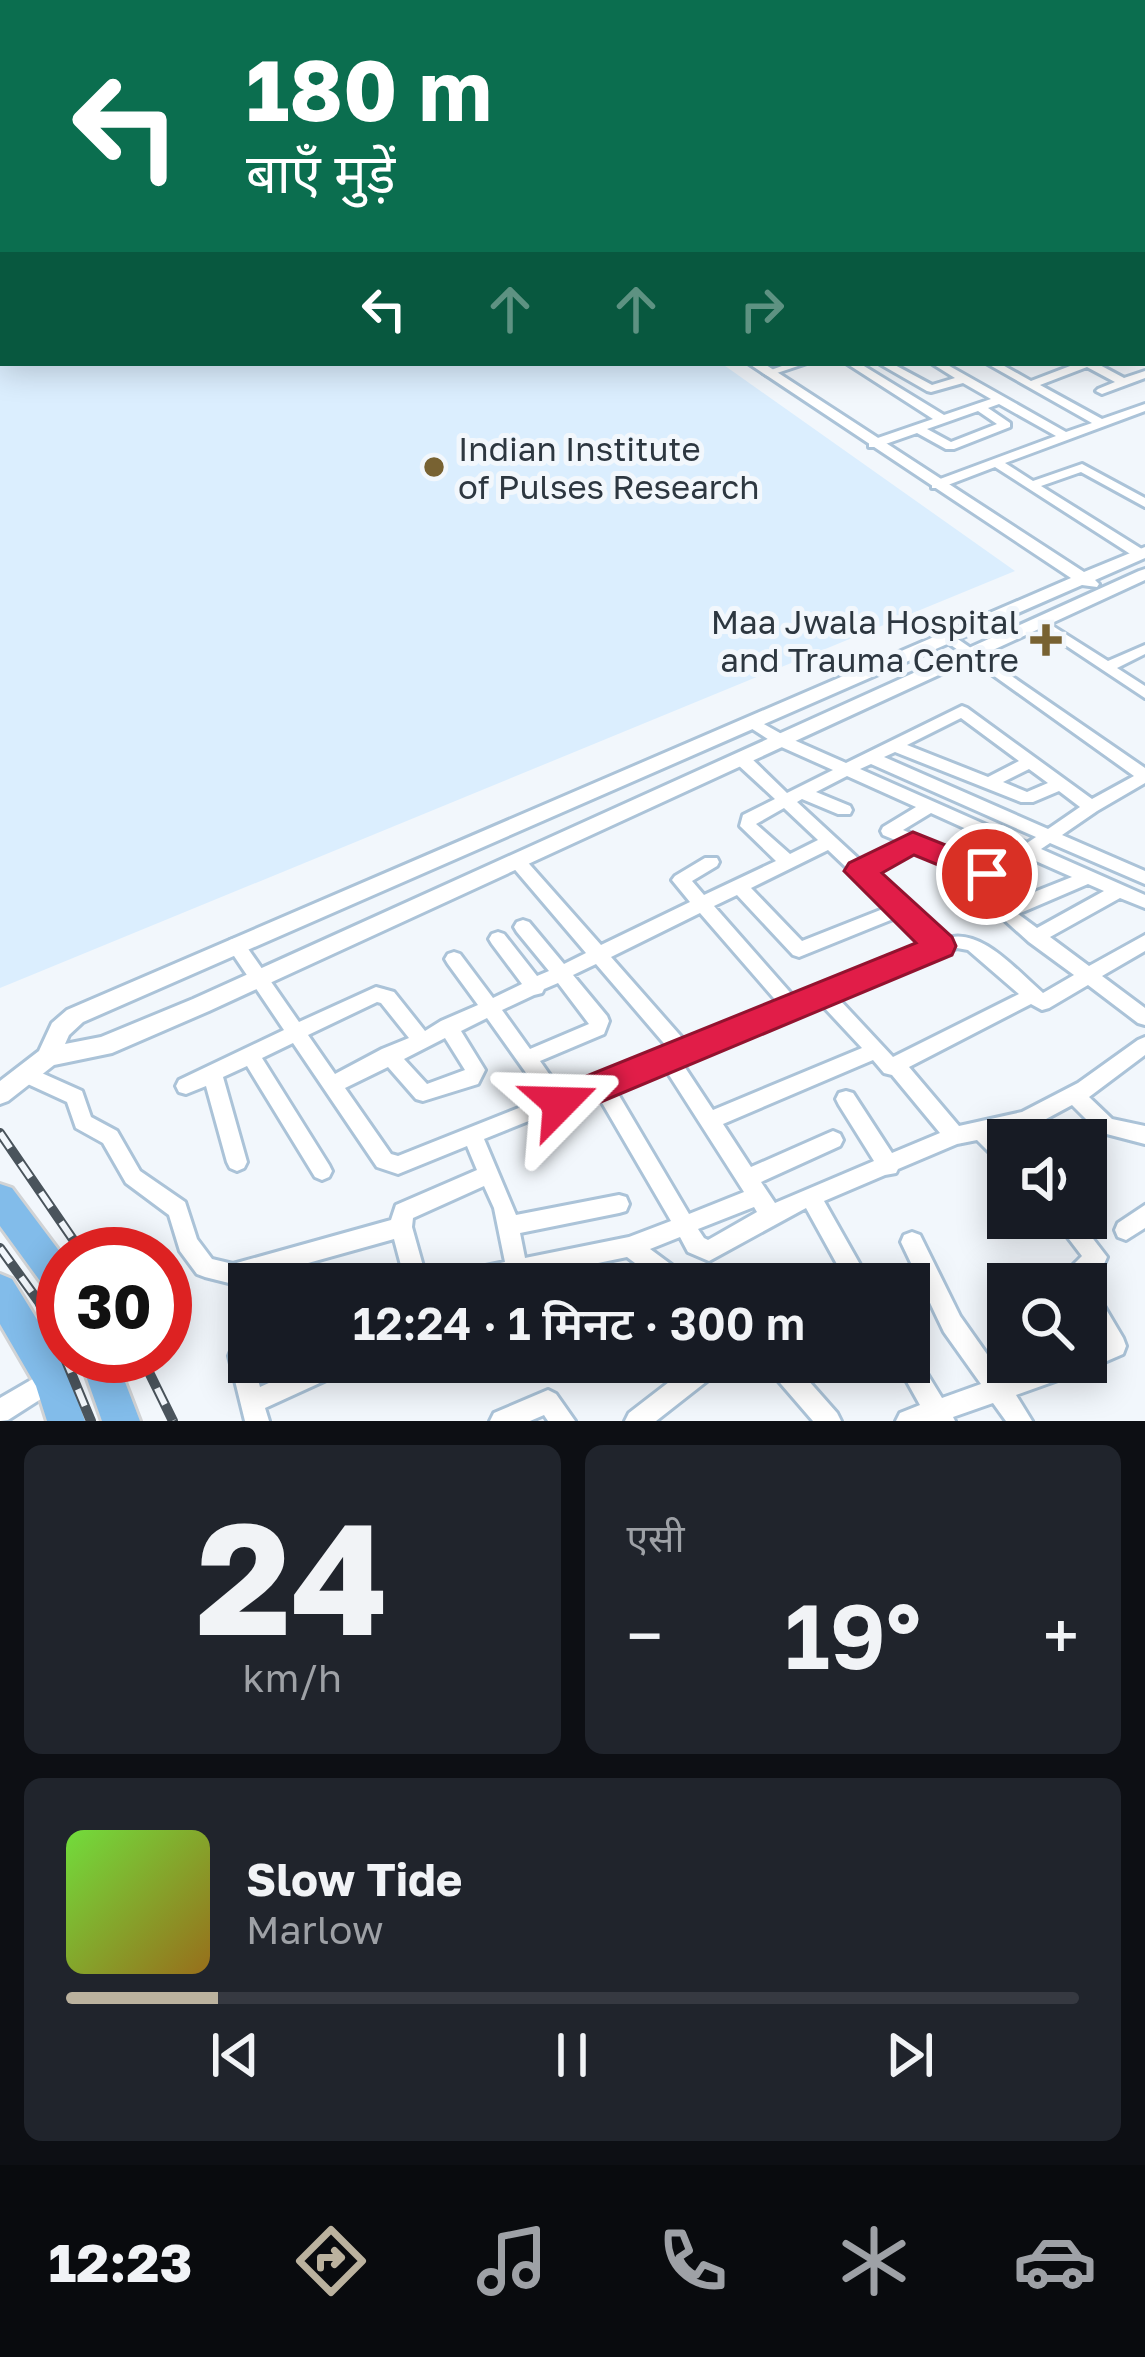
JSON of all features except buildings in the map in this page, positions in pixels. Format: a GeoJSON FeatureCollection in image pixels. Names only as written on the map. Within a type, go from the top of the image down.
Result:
{"type":"FeatureCollection","features":[{"type":"Feature","properties":{"kind":"highway"},"geometry":{"type":"LineString","coordinates":[[0,1199],[36,1248]]}},
{"type":"Feature","properties":{"kind":"highway"},"geometry":{"type":"LineString","coordinates":[[0,1291],[36,1351]]}},
{"type":"Feature","properties":{"kind":"highway"},"geometry":{"type":"LineString","coordinates":[[54,1383],[66,1421]]}},
{"type":"Feature","properties":{"kind":"highway"},"geometry":{"type":"LineString","coordinates":[[107,1383],[121,1421]]}},
{"type":"Feature","properties":{"kind":"street"},"geometry":{"type":"LineString","coordinates":[[855,366],[943,420]]}},
{"type":"Feature","properties":{"kind":"street"},"geometry":{"type":"LineString","coordinates":[[942,366],[1066,437]]}},
{"type":"Feature","properties":{"kind":"street"},"geometry":{"type":"LineString","coordinates":[[949,370],[962,366]]}},
{"type":"Feature","properties":{"kind":"street"},"geometry":{"type":"LineString","coordinates":[[996,366],[1101,423]]}},
{"type":"Feature","properties":{"kind":"street"},"geometry":{"type":"LineString","coordinates":[[1059,366],[1068,370]]}},
{"type":"Feature","properties":{"kind":"street"},"geometry":{"type":"LineString","coordinates":[[1030,385],[1079,366]]}},
{"type":"Feature","properties":{"kind":"street"},"geometry":{"type":"LineString","coordinates":[[1094,366],[1123,382]]}},
{"type":"Feature","properties":{"kind":"street"},"geometry":{"type":"LineString","coordinates":[[890,367],[931,389],[963,379]]}},
{"type":"Feature","properties":{"kind":"street"},"geometry":{"type":"LineString","coordinates":[[761,368],[1104,593]]}},
{"type":"Feature","properties":{"kind":"street"},"geometry":{"type":"LineString","coordinates":[[1102,391],[1145,374]]}},
{"type":"Feature","properties":{"kind":"street"},"geometry":{"type":"LineString","coordinates":[[873,443],[999,400]]}},
{"type":"Feature","properties":{"kind":"street"},"geometry":{"type":"LineString","coordinates":[[919,429],[950,446],[1006,425],[979,407]]}},
{"type":"Feature","properties":{"kind":"street"},"geometry":{"type":"LineString","coordinates":[[936,485],[1142,411]]}},
{"type":"Feature","properties":{"kind":"street"},"geometry":{"type":"LineString","coordinates":[[996,463],[1144,560]]}},
{"type":"Feature","properties":{"kind":"street"},"geometry":{"type":"LineString","coordinates":[[1033,484],[1082,468],[1145,503]]}},
{"type":"Feature","properties":{"kind":"street"},"geometry":{"type":"LineString","coordinates":[[1128,493],[1145,486]]}},
{"type":"Feature","properties":{"kind":"street"},"geometry":{"type":"LineString","coordinates":[[48,1057],[60,1029],[75,1016],[1084,578],[1144,560]]}},
{"type":"Feature","properties":{"kind":"street"},"geometry":{"type":"LineString","coordinates":[[11,1085],[48,1057],[104,1046],[256,980],[976,654],[1104,593],[1144,560]]}},
{"type":"Feature","properties":{"kind":"street"},"geometry":{"type":"LineString","coordinates":[[1040,622],[1145,693]]}},
{"type":"Feature","properties":{"kind":"street"},"geometry":{"type":"LineString","coordinates":[[929,807],[889,829],[993,874],[1145,776],[949,637]]}},
{"type":"Feature","properties":{"kind":"street"},"geometry":{"type":"LineString","coordinates":[[1107,667],[1145,649]]}},
{"type":"Feature","properties":{"kind":"street"},"geometry":{"type":"LineString","coordinates":[[790,862],[747,823],[962,712],[1091,807]]}},
{"type":"Feature","properties":{"kind":"street"},"geometry":{"type":"LineString","coordinates":[[751,722],[782,741],[1145,902]]}},
{"type":"Feature","properties":{"kind":"street"},"geometry":{"type":"LineString","coordinates":[[895,746],[1027,798],[1060,784]]}},
{"type":"Feature","properties":{"kind":"street"},"geometry":{"type":"LineString","coordinates":[[872,758],[1145,878]]}},
{"type":"Feature","properties":{"kind":"street"},"geometry":{"type":"LineString","coordinates":[[743,760],[940,946]]}},
{"type":"Feature","properties":{"kind":"street"},"geometry":{"type":"LineString","coordinates":[[988,783],[1030,762]]}},
{"type":"Feature","properties":{"kind":"street"},"geometry":{"type":"LineString","coordinates":[[804,793],[844,810]]}},
{"type":"Feature","properties":{"kind":"street"},"geometry":{"type":"LineString","coordinates":[[332,1085],[830,842]]}},
{"type":"Feature","properties":{"kind":"street"},"geometry":{"type":"LineString","coordinates":[[860,871],[913,843]]}},
{"type":"Feature","properties":{"kind":"street"},"geometry":{"type":"LineString","coordinates":[[517,861],[602,956],[676,1056],[709,1121],[758,1197]]}},
{"type":"Feature","properties":{"kind":"street"},"geometry":{"type":"LineString","coordinates":[[711,862],[680,877],[793,1008]]}},
{"type":"Feature","properties":{"kind":"street"},"geometry":{"type":"LineString","coordinates":[[1088,877],[1010,909],[1010,916],[1145,1018]]}},
{"type":"Feature","properties":{"kind":"street"},"geometry":{"type":"LineString","coordinates":[[740,888],[799,950],[900,909]]}},
{"type":"Feature","properties":{"kind":"street"},"geometry":{"type":"LineString","coordinates":[[1035,937],[1119,891]]}},
{"type":"Feature","properties":{"kind":"street"},"geometry":{"type":"LineString","coordinates":[[524,927],[599,1026],[528,1058]]}},
{"type":"Feature","properties":{"kind":"street"},"geometry":{"type":"LineString","coordinates":[[498,940],[536,988]]}},
{"type":"Feature","properties":{"kind":"street"},"geometry":{"type":"LineString","coordinates":[[236,945],[256,980],[390,1165],[603,1086],[956,941],[973,944],[1029,997],[1046,1003],[1145,942]]}},
{"type":"Feature","properties":{"kind":"street"},"geometry":{"type":"LineString","coordinates":[[454,958],[560,1103]]}},
{"type":"Feature","properties":{"kind":"street"},"geometry":{"type":"LineString","coordinates":[[186,1085],[382,994],[421,1039]]}},
{"type":"Feature","properties":{"kind":"street"},"geometry":{"type":"LineString","coordinates":[[824,994],[887,1066],[896,1066],[1029,997]]}},
{"type":"Feature","properties":{"kind":"street"},"geometry":{"type":"LineString","coordinates":[[389,1055],[423,1094],[471,1078],[475,1070],[448,1026]]}},
{"type":"Feature","properties":{"kind":"street"},"geometry":{"type":"LineString","coordinates":[[548,1263],[630,1247],[758,1197],[811,1198],[955,1136],[1014,1124],[1074,1095],[1145,1045]]}},
{"type":"Feature","properties":{"kind":"street"},"geometry":{"type":"LineString","coordinates":[[709,1121],[872,1052]]}},
{"type":"Feature","properties":{"kind":"street"},"geometry":{"type":"LineString","coordinates":[[251,1056],[322,1172]]}},
{"type":"Feature","properties":{"kind":"street"},"geometry":{"type":"LineString","coordinates":[[896,1066],[955,1136]]}},
{"type":"Feature","properties":{"kind":"street"},"geometry":{"type":"LineString","coordinates":[[212,1074],[237,1162]]}},
{"type":"Feature","properties":{"kind":"street"},"geometry":{"type":"LineString","coordinates":[[11,1085],[75,1097],[83,1122],[110,1137],[133,1177],[178,1209],[193,1253],[213,1272],[232,1274],[400,1227]]}},
{"type":"Feature","properties":{"kind":"street"},"geometry":{"type":"LineString","coordinates":[[603,1086],[696,1245],[709,1251],[758,1197],[833,1140]]}},
{"type":"Feature","properties":{"kind":"street"},"geometry":{"type":"LineString","coordinates":[[1074,1095],[1106,1126],[1145,1135]]}},
{"type":"Feature","properties":{"kind":"street"},"geometry":{"type":"LineString","coordinates":[[846,1099],[889,1167]]}},
{"type":"Feature","properties":{"kind":"street"},"geometry":{"type":"LineString","coordinates":[[983,1132],[987,1136]]}},
{"type":"Feature","properties":{"kind":"street"},"geometry":{"type":"LineString","coordinates":[[472,1136],[509,1226],[516,1263]]}},
{"type":"Feature","properties":{"kind":"street"},"geometry":{"type":"LineString","coordinates":[[411,1263],[400,1227],[409,1208],[489,1174]]}},
{"type":"Feature","properties":{"kind":"street"},"geometry":{"type":"LineString","coordinates":[[811,1198],[842,1263]]}},
{"type":"Feature","properties":{"kind":"street"},"geometry":{"type":"LineString","coordinates":[[509,1226],[620,1204]]}},
{"type":"Feature","properties":{"kind":"street"},"geometry":{"type":"LineString","coordinates":[[1126,1230],[1145,1215]]}},
{"type":"Feature","properties":{"kind":"street"},"geometry":{"type":"LineString","coordinates":[[1081,1239],[1096,1257],[1091,1263]]}},
{"type":"Feature","properties":{"kind":"street"},"geometry":{"type":"LineString","coordinates":[[912,1242],[941,1304],[1020,1421]]}},
{"type":"Feature","properties":{"kind":"street"},"geometry":{"type":"LineString","coordinates":[[630,1247],[652,1263]]}},
{"type":"Feature","properties":{"kind":"street"},"geometry":{"type":"LineString","coordinates":[[0,1412],[44,1383]]}},
{"type":"Feature","properties":{"kind":"street"},"geometry":{"type":"LineString","coordinates":[[254,1412],[304,1383]]}},
{"type":"Feature","properties":{"kind":"street"},"geometry":{"type":"LineString","coordinates":[[637,1421],[686,1383]]}},
{"type":"Feature","properties":{"kind":"street"},"geometry":{"type":"LineString","coordinates":[[796,1383],[829,1421]]}},
{"type":"Feature","properties":{"kind":"street"},"geometry":{"type":"LineString","coordinates":[[920,1383],[939,1415]]}},
{"type":"Feature","properties":{"kind":"street"},"geometry":{"type":"LineString","coordinates":[[908,1421],[939,1415],[1012,1383]]}},
{"type":"Feature","properties":{"kind":"street"},"geometry":{"type":"LineString","coordinates":[[502,1421],[548,1402],[563,1421]]}},
{"type":"Feature","properties":{"kind":"shaded area","name":"Indian Institute of Pulses Research"},"geometry":{"type":"Polygon","coordinates":[[[0,366],[725,366],[1015,571],[0,988],[0,366]]]}},
{"type":"Feature","properties":{"kind":"railway"},"geometry":{"type":"LineString","coordinates":[[0,1133],[64,1227]]}},
{"type":"Feature","properties":{"kind":"railway"},"geometry":{"type":"LineString","coordinates":[[0,1248],[36,1298]]}},
{"type":"Feature","properties":{"kind":"railway"},"geometry":{"type":"LineString","coordinates":[[75,1383],[91,1421]]}},
{"type":"Feature","properties":{"kind":"railway"},"geometry":{"type":"LineString","coordinates":[[154,1383],[173,1421]]}},
{"type":"Feature","properties":{"kind":"place","name":"Indian Institute of Pulses Research"},"geometry":{"type":"Point","coordinates":[434,467]}},
{"type":"Feature","properties":{"kind":"place","name":"Maa Jwala Hospital and Trauma Centre"},"geometry":{"type":"Point","coordinates":[1046,640]}},
{"type":"Feature","properties":{"kind":"route"},"geometry":{"type":"LineString","coordinates":[[560,1103],[940,946],[860,871],[913,843],[987,874]]}}]}
